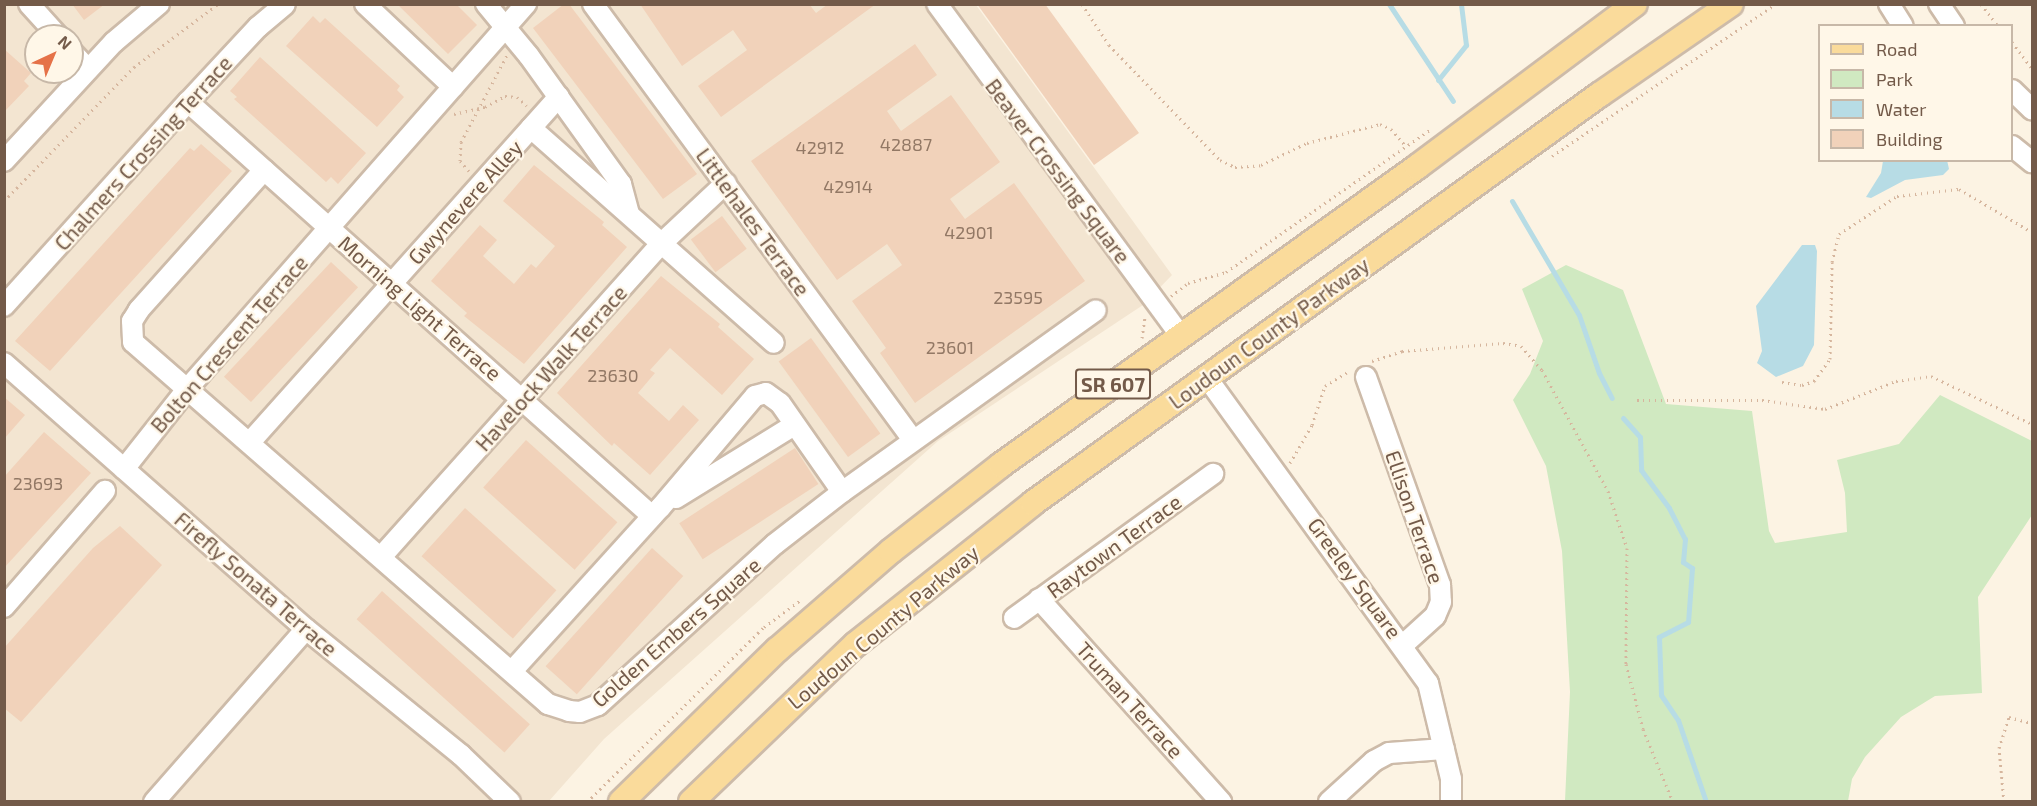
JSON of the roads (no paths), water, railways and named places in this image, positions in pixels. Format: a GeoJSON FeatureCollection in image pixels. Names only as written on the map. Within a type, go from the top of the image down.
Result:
{"type":"FeatureCollection","features":[{"type":"Feature","properties":{"kind":"main road","name":"SR 607"},"geometry":{"type":"LineString","coordinates":[[621,801],[690,732],[861,575],[1001,465],[1417,167],[1635,4]]}},
{"type":"Feature","properties":{"kind":"main road","name":"Loudoun County Parkway"},"geometry":{"type":"LineString","coordinates":[[691,801],[856,644],[1033,503],[1731,4]]}},
{"type":"Feature","properties":{"kind":"street"},"geometry":{"type":"LineString","coordinates":[[30,4],[48,24]]}},
{"type":"Feature","properties":{"kind":"street"},"geometry":{"type":"LineString","coordinates":[[4,161],[88,69],[159,4]]}},
{"type":"Feature","properties":{"kind":"street","name":"Chalmers Crossing Terrace"},"geometry":{"type":"LineString","coordinates":[[4,306],[188,102],[258,27],[285,4]]}},
{"type":"Feature","properties":{"kind":"street"},"geometry":{"type":"LineString","coordinates":[[365,4],[453,87]]}},
{"type":"Feature","properties":{"kind":"street"},"geometry":{"type":"LineString","coordinates":[[486,4],[559,96],[621,184],[629,213]]}},
{"type":"Feature","properties":{"kind":"street","name":"Bolton Crescent Terrace"},"geometry":{"type":"LineString","coordinates":[[124,469],[188,388],[526,4]]}},
{"type":"Feature","properties":{"kind":"street","name":"Littlehales Terrace"},"geometry":{"type":"LineString","coordinates":[[593,4],[913,440]]}},
{"type":"Feature","properties":{"kind":"street","name":"Beaver Crossing Square"},"geometry":{"type":"LineString","coordinates":[[937,4],[1181,336]]}},
{"type":"Feature","properties":{"kind":"street"},"geometry":{"type":"LineString","coordinates":[[1888,4],[1902,24]]}},
{"type":"Feature","properties":{"kind":"street"},"geometry":{"type":"LineString","coordinates":[[1939,4],[1953,24]]}},
{"type":"Feature","properties":{"kind":"street"},"geometry":{"type":"LineString","coordinates":[[84,65],[88,69]]}},
{"type":"Feature","properties":{"kind":"street"},"geometry":{"type":"LineString","coordinates":[[2013,91],[2032,109]]}},
{"type":"Feature","properties":{"kind":"street","name":"Gwynevere Alley"},"geometry":{"type":"LineString","coordinates":[[251,441],[482,183],[532,120],[559,96]]}},
{"type":"Feature","properties":{"kind":"street","name":"Morning Light Terrace"},"geometry":{"type":"LineString","coordinates":[[188,102],[524,400],[656,512]]}},
{"type":"Feature","properties":{"kind":"street"},"geometry":{"type":"LineString","coordinates":[[532,120],[629,213],[774,343]]}},
{"type":"Feature","properties":{"kind":"street"},"geometry":{"type":"LineString","coordinates":[[2013,147],[2032,162]]}},
{"type":"Feature","properties":{"kind":"street","name":"Golden Embers Square"},"geometry":{"type":"LineString","coordinates":[[264,170],[132,321],[133,342],[141,352],[251,441],[512,671],[558,708],[580,712],[598,705],[775,544],[913,440],[1096,310]]}},
{"type":"Feature","properties":{"kind":"street","name":"Havelock Walk Terrace"},"geometry":{"type":"LineString","coordinates":[[381,557],[524,400],[663,242],[726,183]]}},
{"type":"Feature","properties":{"kind":"street","name":"Firefly Sonata Terrace"},"geometry":{"type":"LineString","coordinates":[[4,363],[306,629],[461,755],[510,801]]}},
{"type":"Feature","properties":{"kind":"street","name":"Ellison Terrace"},"geometry":{"type":"LineString","coordinates":[[1364,368],[1440,585],[1441,602],[1435,616],[1403,645]]}},
{"type":"Feature","properties":{"kind":"street","name":"Greeley Square"},"geometry":{"type":"LineString","coordinates":[[1207,378],[1403,645],[1428,683],[1444,749],[1451,801]]}},
{"type":"Feature","properties":{"kind":"street"},"geometry":{"type":"LineString","coordinates":[[512,671],[656,512],[755,396],[766,393],[774,396],[842,492]]}},
{"type":"Feature","properties":{"kind":"street"},"geometry":{"type":"LineString","coordinates":[[656,512],[794,425]]}},
{"type":"Feature","properties":{"kind":"street","name":"Raytown Terrace"},"geometry":{"type":"LineString","coordinates":[[1014,618],[1213,474]]}},
{"type":"Feature","properties":{"kind":"street"},"geometry":{"type":"LineString","coordinates":[[4,607],[105,491]]}},
{"type":"Feature","properties":{"kind":"street","name":"Truman Terrace"},"geometry":{"type":"LineString","coordinates":[[1039,599],[1221,801]]}},
{"type":"Feature","properties":{"kind":"street"},"geometry":{"type":"LineString","coordinates":[[154,801],[306,629]]}},
{"type":"Feature","properties":{"kind":"street"},"geometry":{"type":"LineString","coordinates":[[1329,801],[1374,760],[1389,753],[1444,749]]}},
{"type":"Feature","properties":{"kind":"water"},"geometry":{"type":"Polygon","coordinates":[[[1883,162],[1947,162],[1949,169],[1943,175],[1905,180],[1871,198],[1866,197],[1881,173],[1883,162]]]}},
{"type":"Feature","properties":{"kind":"water"},"geometry":{"type":"Polygon","coordinates":[[[1802,245],[1815,245],[1817,251],[1814,345],[1803,366],[1776,377],[1757,363],[1762,351],[1756,306],[1802,245]]]}},
{"type":"Feature","properties":{"kind":"waterway"},"geometry":{"type":"LineString","coordinates":[[1389,4],[1453,101]]}},
{"type":"Feature","properties":{"kind":"waterway"},"geometry":{"type":"LineString","coordinates":[[1438,80],[1466,45],[1461,4]]}},
{"type":"Feature","properties":{"kind":"waterway"},"geometry":{"type":"LineString","coordinates":[[1512,201],[1579,315],[1599,373],[1612,398]]}},
{"type":"Feature","properties":{"kind":"waterway"},"geometry":{"type":"LineString","coordinates":[[1623,418],[1640,437],[1641,470],[1669,508],[1685,539],[1683,562],[1692,568],[1688,622],[1659,637],[1661,695],[1678,720],[1706,802]]}}]}
